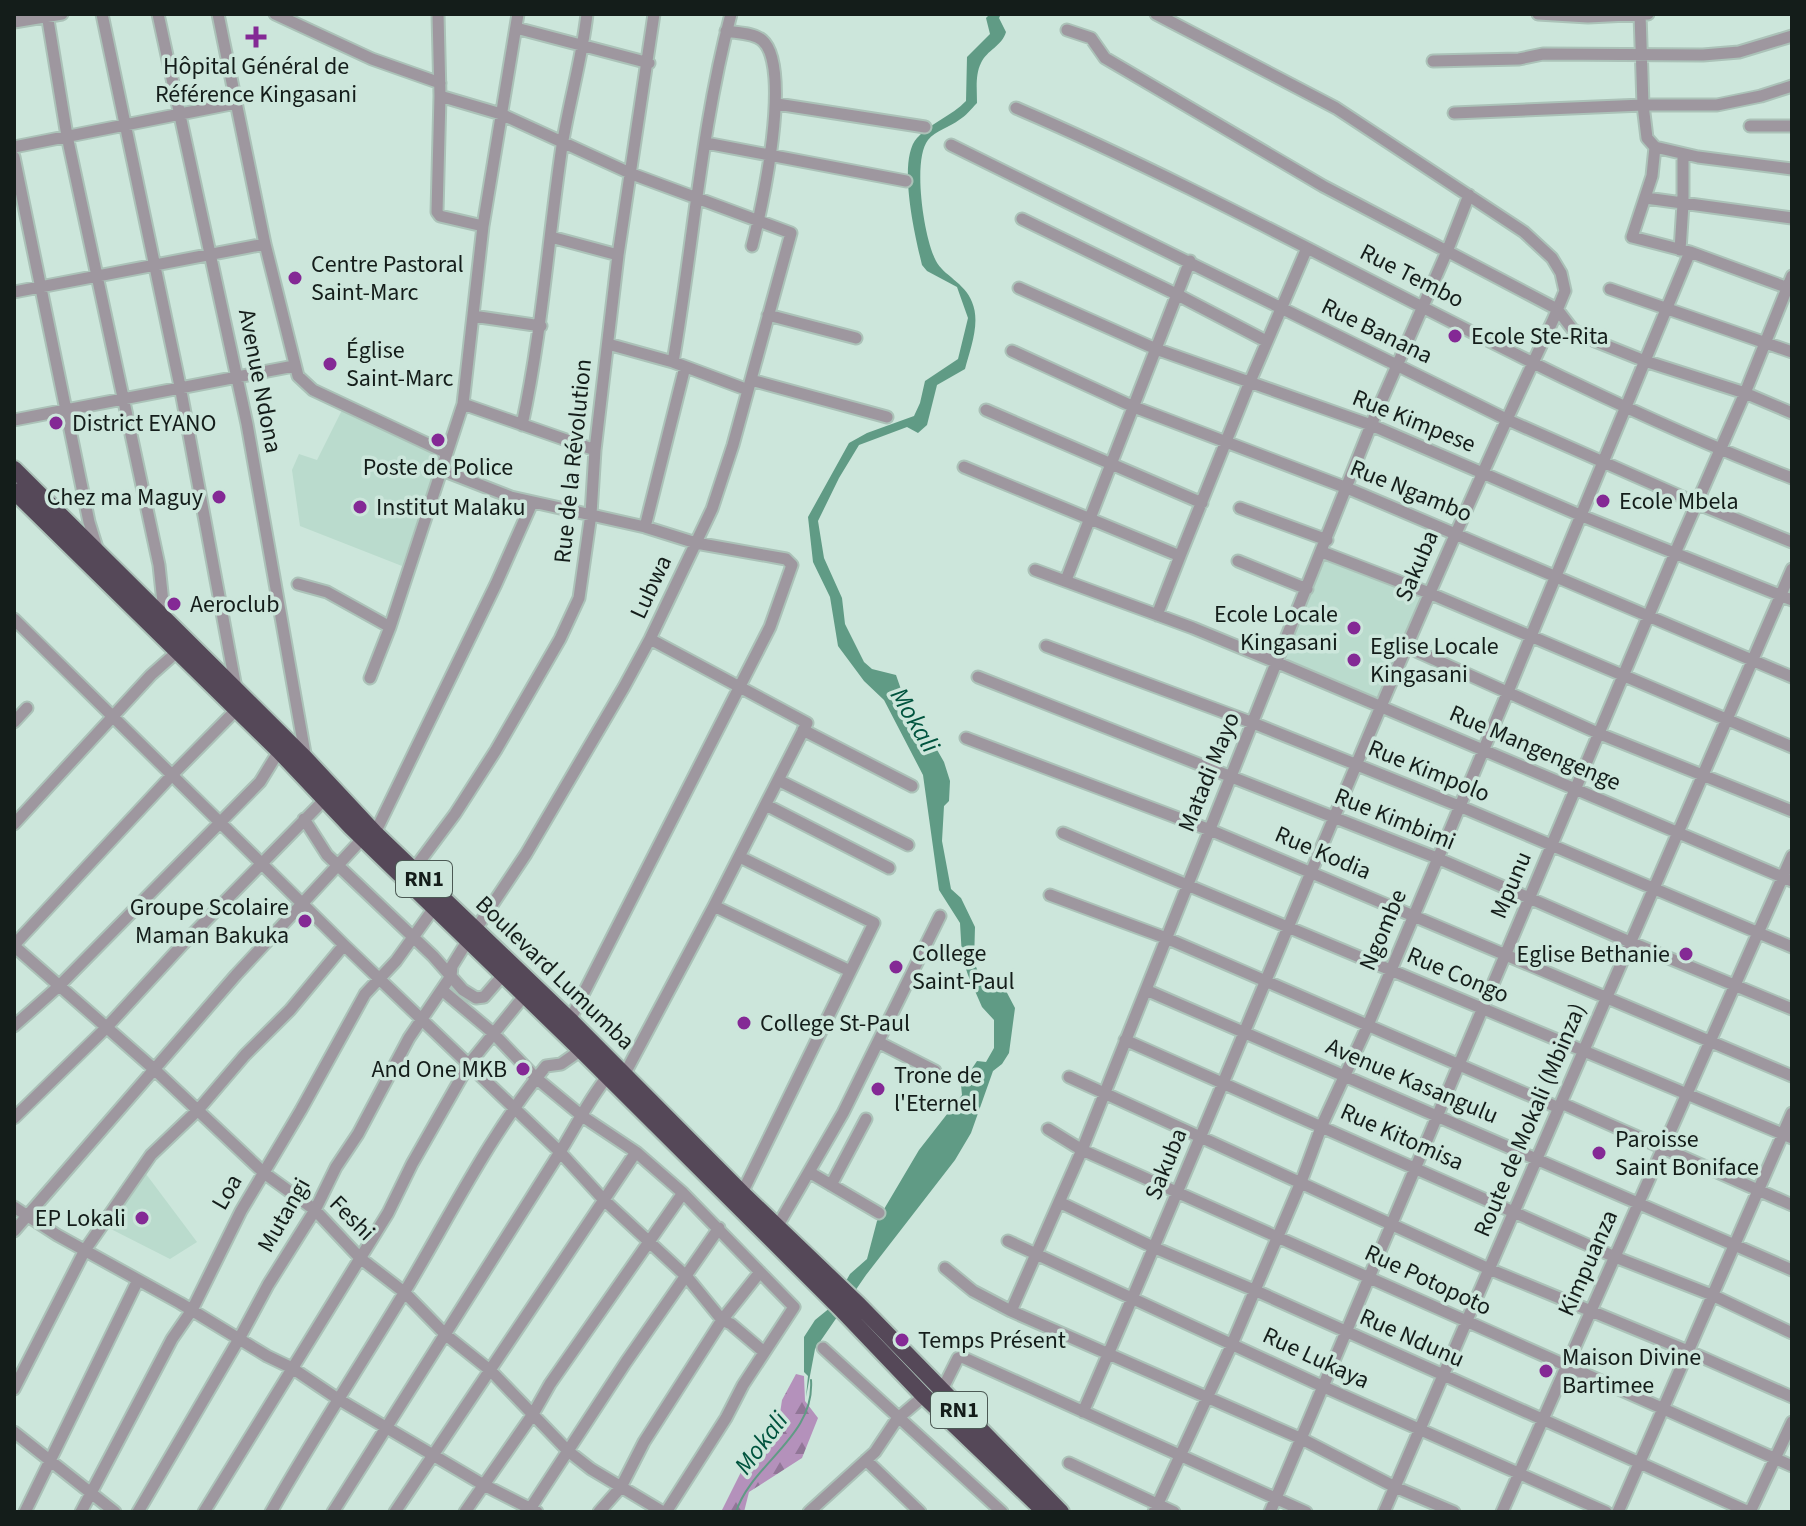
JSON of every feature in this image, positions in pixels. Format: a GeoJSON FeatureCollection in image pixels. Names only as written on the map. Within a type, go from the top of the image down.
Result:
{"type":"FeatureCollection","features":[{"type":"Feature","properties":{"kind":"highway","name":"Boulevard Lumumba"},"geometry":{"type":"LineString","coordinates":[[14,469],[65,530],[162,624],[178,651],[306,759],[434,908],[472,934]]}},
{"type":"Feature","properties":{"kind":"highway","name":"Boulevard Lumumba"},"geometry":{"type":"LineString","coordinates":[[14,491],[99,553],[279,751],[326,798],[414,869],[508,973],[524,996],[581,1050],[745,1186],[833,1291]]}},
{"type":"Feature","properties":{"kind":"highway","name":"Boulevard Lumumba"},"geometry":{"type":"LineString","coordinates":[[508,973],[570,1020],[616,1079],[1061,1512]]}},
{"type":"Feature","properties":{"kind":"highway","name":"Boulevard Lumumba"},"geometry":{"type":"LineString","coordinates":[[853,1311],[924,1396],[1045,1512]]}},
{"type":"Feature","properties":{"kind":"street"},"geometry":{"type":"LineString","coordinates":[[14,22],[62,14]]}},
{"type":"Feature","properties":{"kind":"street"},"geometry":{"type":"LineString","coordinates":[[14,945],[173,774],[235,701],[180,386],[102,14]]}},
{"type":"Feature","properties":{"kind":"street","name":"Avenue Ndona"},"geometry":{"type":"LineString","coordinates":[[158,14],[237,376],[306,759]]}},
{"type":"Feature","properties":{"kind":"street"},"geometry":{"type":"LineString","coordinates":[[218,14],[265,244],[294,366],[305,385],[447,453]]}},
{"type":"Feature","properties":{"kind":"street"},"geometry":{"type":"LineString","coordinates":[[275,14],[372,59],[440,83]]}},
{"type":"Feature","properties":{"kind":"street"},"geometry":{"type":"LineString","coordinates":[[438,14],[440,96],[437,207],[440,216],[483,226]]}},
{"type":"Feature","properties":{"kind":"street"},"geometry":{"type":"LineString","coordinates":[[370,678],[390,627],[463,404],[483,226],[518,14]]}},
{"type":"Feature","properties":{"kind":"street"},"geometry":{"type":"LineString","coordinates":[[522,425],[541,326],[563,143],[587,14]]}},
{"type":"Feature","properties":{"kind":"street","name":"Rue de la Révolution"},"geometry":{"type":"LineString","coordinates":[[414,869],[455,814],[496,750],[569,622],[581,592],[618,255],[654,14]]}},
{"type":"Feature","properties":{"kind":"street"},"geometry":{"type":"LineString","coordinates":[[673,362],[706,143],[731,14]]}},
{"type":"Feature","properties":{"kind":"street","name":"Sakuba"},"geometry":{"type":"LineString","coordinates":[[1083,1412],[1155,1248],[1243,1031],[1429,593],[1565,289],[1561,273],[1552,258],[1524,232],[1469,195],[1336,108],[1156,14]]}},
{"type":"Feature","properties":{"kind":"street"},"geometry":{"type":"LineString","coordinates":[[1538,14],[1588,17],[1643,14],[1643,105],[1647,138],[1655,147],[1683,155],[1792,169]]}},
{"type":"Feature","properties":{"kind":"street"},"geometry":{"type":"LineString","coordinates":[[47,15],[67,136],[159,565],[162,624]]}},
{"type":"Feature","properties":{"kind":"street"},"geometry":{"type":"LineString","coordinates":[[516,28],[649,63]]}},
{"type":"Feature","properties":{"kind":"street"},"geometry":{"type":"LineString","coordinates":[[1067,30],[1091,38],[1105,58],[1323,186],[1557,309],[1573,330],[1645,361],[1745,393],[1792,413]]}},
{"type":"Feature","properties":{"kind":"street"},"geometry":{"type":"LineString","coordinates":[[726,31],[765,42],[772,63],[777,104],[752,246]]}},
{"type":"Feature","properties":{"kind":"street"},"geometry":{"type":"LineString","coordinates":[[1433,61],[1519,59],[1543,54],[1703,55],[1739,52],[1792,36]]}},
{"type":"Feature","properties":{"kind":"street"},"geometry":{"type":"LineString","coordinates":[[1454,113],[1717,105],[1792,86]]}},
{"type":"Feature","properties":{"kind":"street"},"geometry":{"type":"LineString","coordinates":[[440,96],[501,114],[632,174],[759,220]]}},
{"type":"Feature","properties":{"kind":"street"},"geometry":{"type":"LineString","coordinates":[[14,147],[236,103]]}},
{"type":"Feature","properties":{"kind":"street"},"geometry":{"type":"LineString","coordinates":[[777,104],[925,127]]}},
{"type":"Feature","properties":{"kind":"street","name":"Rue Tembo"},"geometry":{"type":"LineString","coordinates":[[1016,108],[1191,190],[1534,362],[1569,383],[1720,450],[1792,478]]}},
{"type":"Feature","properties":{"kind":"street"},"geometry":{"type":"LineString","coordinates":[[1750,126],[1792,126]]}},
{"type":"Feature","properties":{"kind":"street"},"geometry":{"type":"LineString","coordinates":[[706,143],[906,181]]}},
{"type":"Feature","properties":{"kind":"street","name":"Rue Banana"},"geometry":{"type":"LineString","coordinates":[[951,145],[1508,420],[1792,542]]}},
{"type":"Feature","properties":{"kind":"street"},"geometry":{"type":"LineString","coordinates":[[1655,147],[1652,176],[1632,237],[1791,284]]}},
{"type":"Feature","properties":{"kind":"street","name":"Ngombe"},"geometry":{"type":"LineString","coordinates":[[1156,1508],[1232,1344],[1322,1125],[1368,1025],[1668,307],[1685,251],[1683,155]]}},
{"type":"Feature","properties":{"kind":"street"},"geometry":{"type":"LineString","coordinates":[[14,157],[89,522],[99,553]]}},
{"type":"Feature","properties":{"kind":"street","name":"Matadi Mayo"},"geometry":{"type":"LineString","coordinates":[[1011,1311],[1082,1150],[1371,425],[1469,195]]}},
{"type":"Feature","properties":{"kind":"street"},"geometry":{"type":"LineString","coordinates":[[1646,198],[1792,218]]}},
{"type":"Feature","properties":{"kind":"street"},"geometry":{"type":"LineString","coordinates":[[1022,219],[1266,341]]}},
{"type":"Feature","properties":{"kind":"street","name":"Lubwa"},"geometry":{"type":"LineString","coordinates":[[472,934],[526,854],[650,639],[718,494],[791,231],[759,220]]}},
{"type":"Feature","properties":{"kind":"street"},"geometry":{"type":"LineString","coordinates":[[551,237],[618,255]]}},
{"type":"Feature","properties":{"kind":"street"},"geometry":{"type":"LineString","coordinates":[[14,292],[265,244]]}},
{"type":"Feature","properties":{"kind":"street"},"geometry":{"type":"LineString","coordinates":[[1157,615],[1266,341],[1307,248]]}},
{"type":"Feature","properties":{"kind":"street"},"geometry":{"type":"LineString","coordinates":[[1066,580],[1190,261]]}},
{"type":"Feature","properties":{"kind":"street","name":"Mpunu"},"geometry":{"type":"LineString","coordinates":[[1270,1512],[1791,284]]}},
{"type":"Feature","properties":{"kind":"street","name":"Rue Kimpese"},"geometry":{"type":"LineString","coordinates":[[1019,288],[1156,349],[1371,425],[1582,516],[1786,597]]}},
{"type":"Feature","properties":{"kind":"street"},"geometry":{"type":"LineString","coordinates":[[1610,289],[1792,352]]}},
{"type":"Feature","properties":{"kind":"street"},"geometry":{"type":"LineString","coordinates":[[768,315],[856,338]]}},
{"type":"Feature","properties":{"kind":"street"},"geometry":{"type":"LineString","coordinates":[[473,316],[541,326]]}},
{"type":"Feature","properties":{"kind":"street"},"geometry":{"type":"LineString","coordinates":[[608,344],[750,385],[887,417]]}},
{"type":"Feature","properties":{"kind":"street","name":"Rue Ngambo"},"geometry":{"type":"LineString","coordinates":[[1012,351],[1134,407],[1347,488],[1792,677]]}},
{"type":"Feature","properties":{"kind":"street"},"geometry":{"type":"LineString","coordinates":[[14,420],[294,366]]}},
{"type":"Feature","properties":{"kind":"street"},"geometry":{"type":"LineString","coordinates":[[645,527],[685,367]]}},
{"type":"Feature","properties":{"kind":"street"},"geometry":{"type":"LineString","coordinates":[[463,404],[595,450]]}},
{"type":"Feature","properties":{"kind":"street"},"geometry":{"type":"LineString","coordinates":[[986,410],[1202,503]]}},
{"type":"Feature","properties":{"kind":"street"},"geometry":{"type":"LineString","coordinates":[[964,467],[1180,556]]}},
{"type":"Feature","properties":{"kind":"street"},"geometry":{"type":"LineString","coordinates":[[442,470],[532,503],[645,527],[696,543],[791,562],[792,568],[770,627],[570,1020]]}},
{"type":"Feature","properties":{"kind":"street"},"geometry":{"type":"LineString","coordinates":[[14,1231],[154,1069],[369,835],[496,584],[532,503]]}},
{"type":"Feature","properties":{"kind":"street"},"geometry":{"type":"LineString","coordinates":[[1240,508],[1327,540]]}},
{"type":"Feature","properties":{"kind":"street"},"geometry":{"type":"LineString","coordinates":[[1322,552],[1429,593],[1792,747]]}},
{"type":"Feature","properties":{"kind":"street"},"geometry":{"type":"LineString","coordinates":[[1238,561],[1307,589]]}},
{"type":"Feature","properties":{"kind":"street","name":"Route de Mokali (Mbinza)"},"geometry":{"type":"LineString","coordinates":[[1384,1512],[1725,720],[1786,597],[1792,569]]}},
{"type":"Feature","properties":{"kind":"street","name":"Rue Mangengenge"},"geometry":{"type":"LineString","coordinates":[[1035,570],[1278,663],[1787,879]]}},
{"type":"Feature","properties":{"kind":"street"},"geometry":{"type":"LineString","coordinates":[[298,584],[327,592],[390,627]]}},
{"type":"Feature","properties":{"kind":"street"},"geometry":{"type":"LineString","coordinates":[[17,625],[560,1152],[603,1199],[687,1277],[722,1320],[764,1352]]}},
{"type":"Feature","properties":{"kind":"street"},"geometry":{"type":"LineString","coordinates":[[650,639],[912,786]]}},
{"type":"Feature","properties":{"kind":"street","name":"Rue Kimpolo"},"geometry":{"type":"LineString","coordinates":[[1046,646],[1253,723],[1459,806],[1792,947]]}},
{"type":"Feature","properties":{"kind":"street"},"geometry":{"type":"LineString","coordinates":[[1407,647],[1600,734],[1792,811]]}},
{"type":"Feature","properties":{"kind":"street"},"geometry":{"type":"LineString","coordinates":[[15,819],[151,675],[178,651]]}},
{"type":"Feature","properties":{"kind":"street","name":"Rue Kimbimi"},"geometry":{"type":"LineString","coordinates":[[978,677],[1437,858],[1792,1009]]}},
{"type":"Feature","properties":{"kind":"street"},"geometry":{"type":"LineString","coordinates":[[14,722],[27,708]]}},
{"type":"Feature","properties":{"kind":"street"},"geometry":{"type":"LineString","coordinates":[[333,1512],[560,1152],[587,1103],[616,1079],[714,906],[804,726]]}},
{"type":"Feature","properties":{"kind":"street","name":"Rue Kodia"},"geometry":{"type":"LineString","coordinates":[[966,738],[1210,830],[1792,1076]]}},
{"type":"Feature","properties":{"kind":"street"},"geometry":{"type":"LineString","coordinates":[[14,1026],[59,986],[260,782],[279,751]]}},
{"type":"Feature","properties":{"kind":"street"},"geometry":{"type":"LineString","coordinates":[[778,780],[908,845]]}},
{"type":"Feature","properties":{"kind":"street"},"geometry":{"type":"LineString","coordinates":[[14,1118],[106,1028],[326,798]]}},
{"type":"Feature","properties":{"kind":"street"},"geometry":{"type":"LineString","coordinates":[[766,805],[889,868]]}},
{"type":"Feature","properties":{"kind":"street"},"geometry":{"type":"LineString","coordinates":[[304,819],[327,855],[463,990],[476,998],[484,997],[508,973]]}},
{"type":"Feature","properties":{"kind":"street","name":"Rue Congo"},"geometry":{"type":"LineString","coordinates":[[1063,833],[1787,1136]]}},
{"type":"Feature","properties":{"kind":"street","name":"Kimpuanza"},"geometry":{"type":"LineString","coordinates":[[1502,1512],[1758,933],[1787,879],[1792,856]]}},
{"type":"Feature","properties":{"kind":"street"},"geometry":{"type":"LineString","coordinates":[[740,857],[874,923],[745,1186]]}},
{"type":"Feature","properties":{"kind":"street"},"geometry":{"type":"LineString","coordinates":[[1050,895],[1166,938],[1792,1205]]}},
{"type":"Feature","properties":{"kind":"street"},"geometry":{"type":"LineString","coordinates":[[714,906],[850,971]]}},
{"type":"Feature","properties":{"kind":"street","name":"Loa"},"geometry":{"type":"LineString","coordinates":[[81,1512],[172,1339],[192,1310],[241,1211],[365,994],[396,961],[434,908]]}},
{"type":"Feature","properties":{"kind":"street"},"geometry":{"type":"LineString","coordinates":[[777,1227],[843,1113],[940,916]]}},
{"type":"Feature","properties":{"kind":"street","name":"Mutangi"},"geometry":{"type":"LineString","coordinates":[[138,1512],[268,1285],[315,1210],[409,1038],[451,976],[452,966],[472,934]]}},
{"type":"Feature","properties":{"kind":"street","name":"Feshi"},"geometry":{"type":"LineString","coordinates":[[14,945],[154,1069],[264,1173],[315,1210],[360,1258],[404,1292],[446,1335],[491,1371],[568,1451],[665,1512]]}},
{"type":"Feature","properties":{"kind":"street"},"geometry":{"type":"LineString","coordinates":[[14,1389],[85,1250],[151,1155],[198,1110],[245,1055],[290,1010],[344,945]]}},
{"type":"Feature","properties":{"kind":"street"},"geometry":{"type":"LineString","coordinates":[[442,990],[492,1032],[536,1078],[582,1116],[636,1152],[683,1193],[794,1307],[665,1512]]}},
{"type":"Feature","properties":{"kind":"street","name":"Avenue Kasangulu"},"geometry":{"type":"LineString","coordinates":[[1146,990],[1792,1270]]}},
{"type":"Feature","properties":{"kind":"street"},"geometry":{"type":"LineString","coordinates":[[204,1512],[388,1213],[469,1064],[524,996]]}},
{"type":"Feature","properties":{"kind":"street","name":"Rue Kitomisa"},"geometry":{"type":"LineString","coordinates":[[1125,1040],[1615,1257],[1712,1295],[1792,1333]]}},
{"type":"Feature","properties":{"kind":"street"},"geometry":{"type":"LineString","coordinates":[[878,1042],[935,1071]]}},
{"type":"Feature","properties":{"kind":"street"},"geometry":{"type":"LineString","coordinates":[[271,1512],[513,1108],[546,1066],[561,1064],[581,1050]]}},
{"type":"Feature","properties":{"kind":"street"},"geometry":{"type":"LineString","coordinates":[[1069,1077],[1489,1269],[1792,1397]]}},
{"type":"Feature","properties":{"kind":"street"},"geometry":{"type":"LineString","coordinates":[[1618,1512],[1734,1244],[1787,1136],[1792,1113]]}},
{"type":"Feature","properties":{"kind":"street"},"geometry":{"type":"LineString","coordinates":[[831,1185],[866,1119]]}},
{"type":"Feature","properties":{"kind":"street","name":"Rue Potopoto"},"geometry":{"type":"LineString","coordinates":[[1048,1129],[1082,1150],[1792,1466]]}},
{"type":"Feature","properties":{"kind":"street"},"geometry":{"type":"LineString","coordinates":[[395,1512],[636,1152]]}},
{"type":"Feature","properties":{"kind":"street"},"geometry":{"type":"LineString","coordinates":[[809,1172],[879,1213]]}},
{"type":"Feature","properties":{"kind":"street"},"geometry":{"type":"LineString","coordinates":[[465,1512],[683,1193]]}},
{"type":"Feature","properties":{"kind":"street","name":"Rue Ndunu"},"geometry":{"type":"LineString","coordinates":[[1059,1202],[1155,1248],[1749,1512]]}},
{"type":"Feature","properties":{"kind":"street"},"geometry":{"type":"LineString","coordinates":[[14,1207],[531,1511],[626,1362],[719,1228]]}},
{"type":"Feature","properties":{"kind":"street","name":"Rue Lukaya"},"geometry":{"type":"LineString","coordinates":[[1008,1241],[1324,1387],[1606,1512]]}},
{"type":"Feature","properties":{"kind":"street"},"geometry":{"type":"LineString","coordinates":[[945,1268],[973,1291],[1011,1311],[1302,1439],[1395,1487],[1454,1512]]}},
{"type":"Feature","properties":{"kind":"street"},"geometry":{"type":"LineString","coordinates":[[599,1512],[621,1487],[644,1442],[722,1320],[760,1272]]}},
{"type":"Feature","properties":{"kind":"street"},"geometry":{"type":"LineString","coordinates":[[25,1512],[138,1280]]}},
{"type":"Feature","properties":{"kind":"street"},"geometry":{"type":"LineString","coordinates":[[823,1348],[1002,1512]]}},
{"type":"Feature","properties":{"kind":"street"},"geometry":{"type":"LineString","coordinates":[[941,1392],[958,1358],[962,1357],[1306,1512]]}},
{"type":"Feature","properties":{"kind":"street"},"geometry":{"type":"LineString","coordinates":[[814,1510],[883,1443],[897,1419],[924,1396]]}},
{"type":"Feature","properties":{"kind":"street"},"geometry":{"type":"LineString","coordinates":[[1749,1512],[1792,1422]]}},
{"type":"Feature","properties":{"kind":"street"},"geometry":{"type":"LineString","coordinates":[[14,1432],[115,1512]]}},
{"type":"Feature","properties":{"kind":"street"},"geometry":{"type":"LineString","coordinates":[[866,1460],[920,1512]]}},
{"type":"Feature","properties":{"kind":"street"},"geometry":{"type":"LineString","coordinates":[[1069,1463],[1156,1508],[1174,1512]]}},
{"type":"Feature","properties":{"kind":"shaded area"},"geometry":{"type":"Polygon","coordinates":[[[990,14],[1001,14],[999,18],[1006,32],[979,68],[977,103],[962,118],[928,140],[921,164],[924,218],[932,250],[939,266],[969,295],[974,310],[974,336],[965,369],[937,385],[927,425],[918,433],[907,427],[859,445],[818,521],[824,558],[842,598],[845,624],[864,662],[872,669],[896,675],[912,721],[944,762],[950,781],[949,801],[944,806],[942,841],[951,889],[961,898],[975,927],[974,962],[979,974],[1005,989],[1015,1008],[1009,1053],[993,1071],[971,1133],[955,1160],[866,1275],[815,1349],[806,1397],[808,1376],[804,1372],[804,1337],[815,1320],[831,1307],[850,1274],[867,1259],[877,1221],[919,1150],[962,1095],[961,1085],[977,1061],[986,1062],[994,1048],[994,1020],[982,1007],[968,975],[962,957],[960,923],[939,890],[923,775],[884,700],[864,681],[838,646],[830,597],[813,562],[808,517],[849,443],[914,416],[925,381],[958,359],[968,318],[957,287],[927,271],[922,265],[909,199],[908,163],[917,138],[966,101],[967,57],[990,34],[986,18],[990,14]]]}},
{"type":"Feature","properties":{"kind":"shaded area","name":"Institut Malaku"},"geometry":{"type":"Polygon","coordinates":[[[343,408],[440,453],[402,566],[300,526],[292,470],[299,454],[317,460],[343,408]]]}},
{"type":"Feature","properties":{"kind":"shaded area","name":"Ecole Locale Kingasani"},"geometry":{"type":"Polygon","coordinates":[[[1326,555],[1426,596],[1380,702],[1284,660],[1326,555]]]}},
{"type":"Feature","properties":{"kind":"shaded area","name":"EP Lokali"},"geometry":{"type":"Polygon","coordinates":[[[143,1170],[197,1242],[170,1259],[101,1224],[143,1170]]]}},
{"type":"Feature","properties":{"kind":"green space"},"geometry":{"type":"Polygon","coordinates":[[[796,1374],[804,1376],[805,1401],[818,1418],[802,1458],[749,1492],[744,1512],[721,1512],[740,1474],[773,1434],[782,1400],[796,1374]]]}},
{"type":"Feature","properties":{"kind":"waterway","name":"Mokali"},"geometry":{"type":"LineString","coordinates":[[736,1512],[755,1479],[803,1418],[810,1400],[811,1380]]}},
{"type":"Feature","properties":{"kind":"place","name":"Hôpital Général de Référence Kingasani"},"geometry":{"type":"Point","coordinates":[256,37]}},
{"type":"Feature","properties":{"kind":"place","name":"Centre Pastoral Saint-Marc"},"geometry":{"type":"Point","coordinates":[295,278]}},
{"type":"Feature","properties":{"kind":"place","name":"Ecole Ste-Rita"},"geometry":{"type":"Point","coordinates":[1455,336]}},
{"type":"Feature","properties":{"kind":"place","name":"Église Saint-Marc"},"geometry":{"type":"Point","coordinates":[330,364]}},
{"type":"Feature","properties":{"kind":"place","name":"District EYANO"},"geometry":{"type":"Point","coordinates":[56,423]}},
{"type":"Feature","properties":{"kind":"place","name":"Poste de Police"},"geometry":{"type":"Point","coordinates":[438,440]}},
{"type":"Feature","properties":{"kind":"place","name":"Chez ma Maguy"},"geometry":{"type":"Point","coordinates":[219,497]}},
{"type":"Feature","properties":{"kind":"place","name":"Ecole Mbela"},"geometry":{"type":"Point","coordinates":[1603,501]}},
{"type":"Feature","properties":{"kind":"place","name":"Institut Malaku"},"geometry":{"type":"Point","coordinates":[360,507]}},
{"type":"Feature","properties":{"kind":"place","name":"Aeroclub"},"geometry":{"type":"Point","coordinates":[174,604]}},
{"type":"Feature","properties":{"kind":"place","name":"Ecole Locale Kingasani"},"geometry":{"type":"Point","coordinates":[1354,628]}},
{"type":"Feature","properties":{"kind":"place","name":"Eglise Locale Kingasani"},"geometry":{"type":"Point","coordinates":[1354,660]}},
{"type":"Feature","properties":{"kind":"place","name":"Groupe Scolaire Maman Bakuka"},"geometry":{"type":"Point","coordinates":[305,921]}},
{"type":"Feature","properties":{"kind":"place","name":"Eglise Bethanie"},"geometry":{"type":"Point","coordinates":[1686,954]}},
{"type":"Feature","properties":{"kind":"place","name":"College Saint-Paul"},"geometry":{"type":"Point","coordinates":[896,967]}},
{"type":"Feature","properties":{"kind":"place","name":"College St-Paul"},"geometry":{"type":"Point","coordinates":[744,1023]}},
{"type":"Feature","properties":{"kind":"place","name":"And One MKB"},"geometry":{"type":"Point","coordinates":[523,1069]}},
{"type":"Feature","properties":{"kind":"place","name":"Trone de l'Eternel"},"geometry":{"type":"Point","coordinates":[878,1089]}},
{"type":"Feature","properties":{"kind":"place","name":"Paroisse Saint Boniface"},"geometry":{"type":"Point","coordinates":[1599,1153]}},
{"type":"Feature","properties":{"kind":"place","name":"EP Lokali"},"geometry":{"type":"Point","coordinates":[142,1218]}},
{"type":"Feature","properties":{"kind":"place","name":"Temps Présent"},"geometry":{"type":"Point","coordinates":[902,1340]}},
{"type":"Feature","properties":{"kind":"place","name":"Maison Divine Bartimee"},"geometry":{"type":"Point","coordinates":[1546,1371]}}]}
